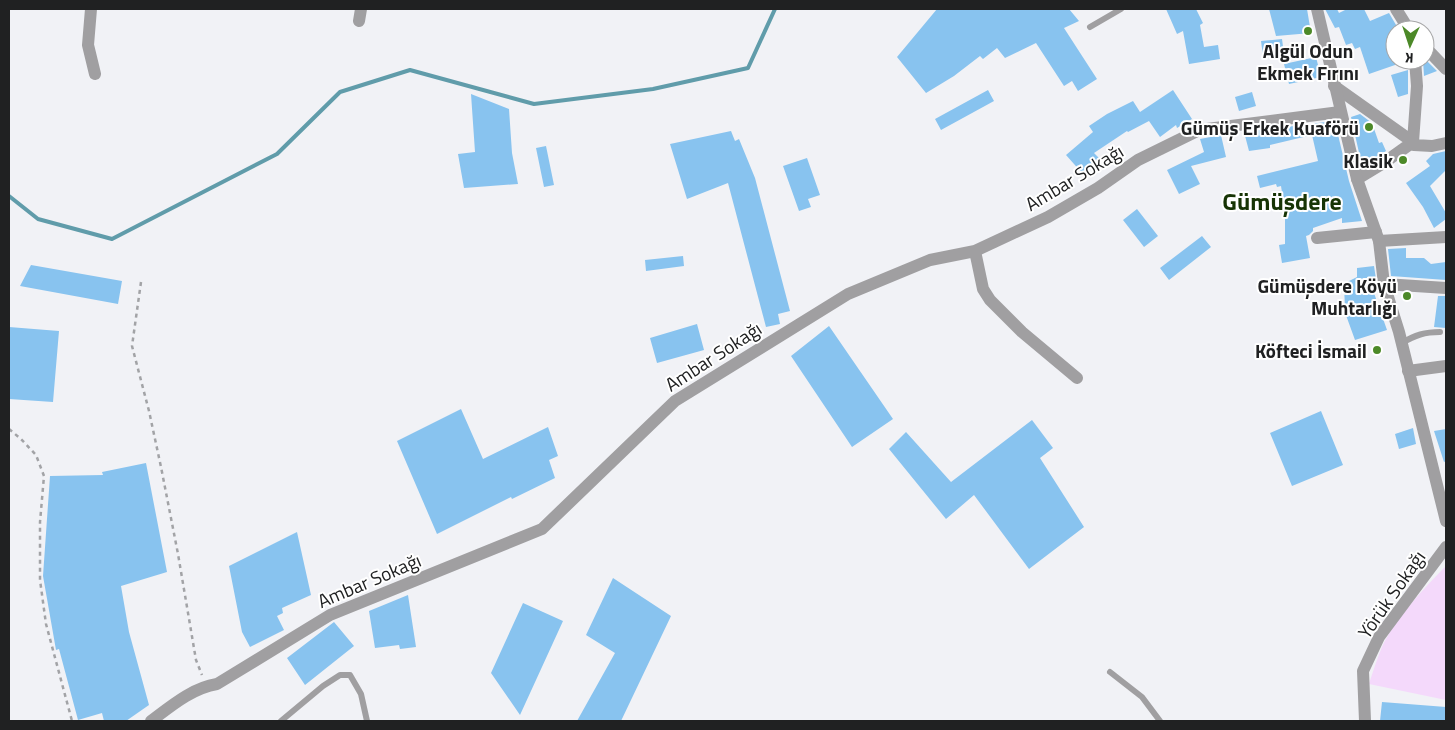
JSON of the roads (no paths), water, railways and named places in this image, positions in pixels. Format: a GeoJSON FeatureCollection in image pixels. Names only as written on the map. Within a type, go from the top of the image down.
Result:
{"type":"FeatureCollection","features":[{"type":"Feature","properties":{"kind":"street"},"geometry":{"type":"LineString","coordinates":[[92,9],[88,45],[96,74]]}},
{"type":"Feature","properties":{"kind":"street"},"geometry":{"type":"LineString","coordinates":[[1316,9],[1357,179],[1377,237],[1384,284],[1402,343],[1446,521]]}},
{"type":"Feature","properties":{"kind":"street"},"geometry":{"type":"LineString","coordinates":[[1396,9],[1403,20]]}},
{"type":"Feature","properties":{"kind":"street"},"geometry":{"type":"LineString","coordinates":[[1435,57],[1446,69]]}},
{"type":"Feature","properties":{"kind":"street"},"geometry":{"type":"LineString","coordinates":[[1357,179],[1413,142],[1418,86],[1416,70]]}},
{"type":"Feature","properties":{"kind":"street"},"geometry":{"type":"LineString","coordinates":[[1334,86],[1413,142],[1414,145],[1432,146],[1446,143]]}},
{"type":"Feature","properties":{"kind":"street","name":"Ambar Sokağı"},"geometry":{"type":"LineString","coordinates":[[151,721],[182,698],[207,685],[217,684],[330,615],[542,529],[674,401],[848,294],[930,260],[975,251],[1048,217],[1098,188],[1138,160],[1199,130],[1340,112]]}},
{"type":"Feature","properties":{"kind":"street"},"geometry":{"type":"LineString","coordinates":[[1317,238],[1446,236]]}},
{"type":"Feature","properties":{"kind":"street"},"geometry":{"type":"LineString","coordinates":[[975,251],[983,288],[990,300],[1022,332],[1077,378]]}},
{"type":"Feature","properties":{"kind":"street"},"geometry":{"type":"LineString","coordinates":[[1384,284],[1446,288]]}},
{"type":"Feature","properties":{"kind":"street"},"geometry":{"type":"LineString","coordinates":[[1408,371],[1446,366]]}},
{"type":"Feature","properties":{"kind":"street","name":"Yörük Sokağı"},"geometry":{"type":"LineString","coordinates":[[1365,721],[1363,671],[1367,662],[1379,637],[1446,547]]}},
{"type":"Feature","properties":{"kind":"lane"},"geometry":{"type":"LineString","coordinates":[[1090,27],[1121,9]]}},
{"type":"Feature","properties":{"kind":"lane"},"geometry":{"type":"LineString","coordinates":[[1402,343],[1426,332],[1440,332]]}},
{"type":"Feature","properties":{"kind":"lane"},"geometry":{"type":"LineString","coordinates":[[1110,672],[1142,697],[1160,721]]}},
{"type":"Feature","properties":{"kind":"lane"},"geometry":{"type":"LineString","coordinates":[[282,721],[323,686],[340,675],[350,675],[361,694],[367,721]]}},
{"type":"Feature","properties":{"kind":"waterway"},"geometry":{"type":"LineString","coordinates":[[9,196],[38,219],[112,239],[277,154],[340,92],[410,70],[534,104],[653,89],[748,68],[775,9]]}},
{"type":"Feature","properties":{"kind":"place","name":"Algül Odun Ekmek Fırını"},"geometry":{"type":"Point","coordinates":[1308,31]}},
{"type":"Feature","properties":{"kind":"place","name":"Gümüş Erkek Kuaförü"},"geometry":{"type":"Point","coordinates":[1369,127]}},
{"type":"Feature","properties":{"kind":"place","name":"Klasik"},"geometry":{"type":"Point","coordinates":[1403,160]}},
{"type":"Feature","properties":{"kind":"place","name":"Gümüşdere Köyü Muhtarlığı"},"geometry":{"type":"Point","coordinates":[1407,296]}},
{"type":"Feature","properties":{"kind":"place","name":"Köfteci İsmail"},"geometry":{"type":"Point","coordinates":[1377,350]}},
{"type":"Feature","properties":{"kind":"district","name":"Gümüşdere"},"geometry":{"type":"Point","coordinates":[1282,201]}}]}
